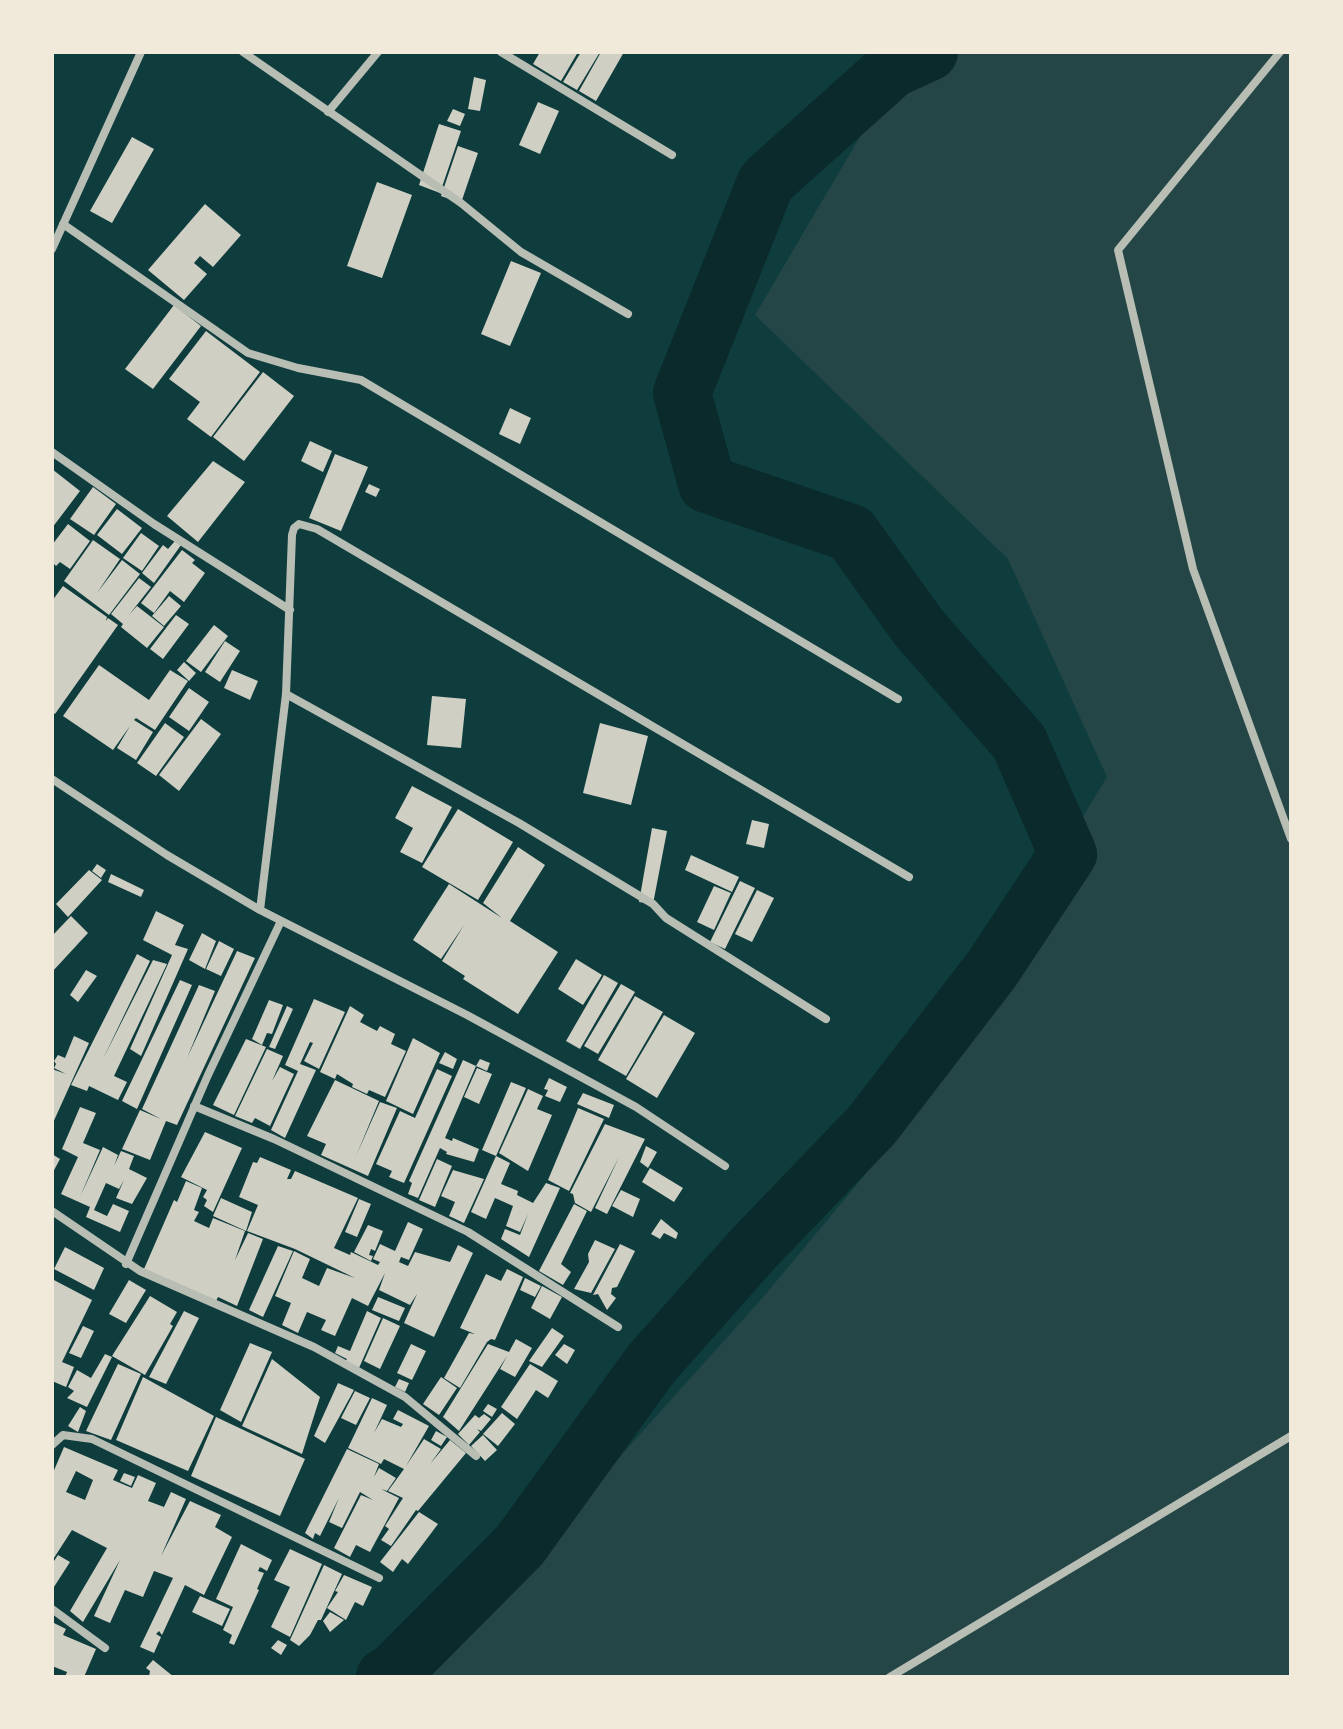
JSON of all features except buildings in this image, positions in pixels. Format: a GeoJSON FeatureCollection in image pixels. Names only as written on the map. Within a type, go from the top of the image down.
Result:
{"type":"FeatureCollection","features":[{"type":"Feature","properties":{"kind":"street"},"geometry":{"type":"LineString","coordinates":[[52,249],[141,52]]}},
{"type":"Feature","properties":{"kind":"street"},"geometry":{"type":"LineString","coordinates":[[243,52],[461,203],[521,252],[628,314]]}},
{"type":"Feature","properties":{"kind":"street"},"geometry":{"type":"LineString","coordinates":[[328,112],[378,52]]}},
{"type":"Feature","properties":{"kind":"street"},"geometry":{"type":"LineString","coordinates":[[501,52],[672,155]]}},
{"type":"Feature","properties":{"kind":"street"},"geometry":{"type":"LineString","coordinates":[[1280,52],[1118,250],[1193,569],[1291,839]]}},
{"type":"Feature","properties":{"kind":"street"},"geometry":{"type":"LineString","coordinates":[[63,224],[248,353],[298,368],[361,380],[898,699]]}},
{"type":"Feature","properties":{"kind":"street"},"geometry":{"type":"LineString","coordinates":[[52,452],[154,524],[290,610]]}},
{"type":"Feature","properties":{"kind":"street"},"geometry":{"type":"LineString","coordinates":[[260,910],[286,694],[292,535],[294,528],[306,524],[663,730],[909,877]]}},
{"type":"Feature","properties":{"kind":"street"},"geometry":{"type":"LineString","coordinates":[[286,694],[519,823],[653,904],[666,918],[826,1019]]}},
{"type":"Feature","properties":{"kind":"street"},"geometry":{"type":"LineString","coordinates":[[52,779],[154,848],[260,910],[467,1015],[636,1107],[725,1166]]}},
{"type":"Feature","properties":{"kind":"street"},"geometry":{"type":"LineString","coordinates":[[126,1264],[194,1106],[281,921]]}},
{"type":"Feature","properties":{"kind":"street"},"geometry":{"type":"LineString","coordinates":[[194,1106],[274,1139],[468,1232],[618,1327]]}},
{"type":"Feature","properties":{"kind":"street"},"geometry":{"type":"LineString","coordinates":[[52,1211],[126,1264],[314,1347],[405,1397],[476,1456]]}},
{"type":"Feature","properties":{"kind":"street"},"geometry":{"type":"LineString","coordinates":[[52,1445],[63,1435],[74,1435],[109,1446],[379,1578]]}},
{"type":"Feature","properties":{"kind":"street"},"geometry":{"type":"LineString","coordinates":[[890,1677],[1291,1436]]}},
{"type":"Feature","properties":{"kind":"street"},"geometry":{"type":"LineString","coordinates":[[52,1609],[105,1648]]}},
{"type":"Feature","properties":{"kind":"shaded area"},"geometry":{"type":"Polygon","coordinates":[[[914,52],[1291,52],[1291,1677],[391,1677],[446,1638],[599,1480],[765,1295],[864,1176],[1107,777],[1008,559],[755,315],[908,55],[914,52]]]}},
{"type":"Feature","properties":{"kind":"waterway"},"geometry":{"type":"LineString","coordinates":[[385,1677],[393,1673],[520,1545],[651,1364],[752,1250],[872,1125],[992,969],[1068,854],[1019,742],[919,628],[851,533],[707,484],[682,393],[766,182],[892,69],[929,52]]}}]}
